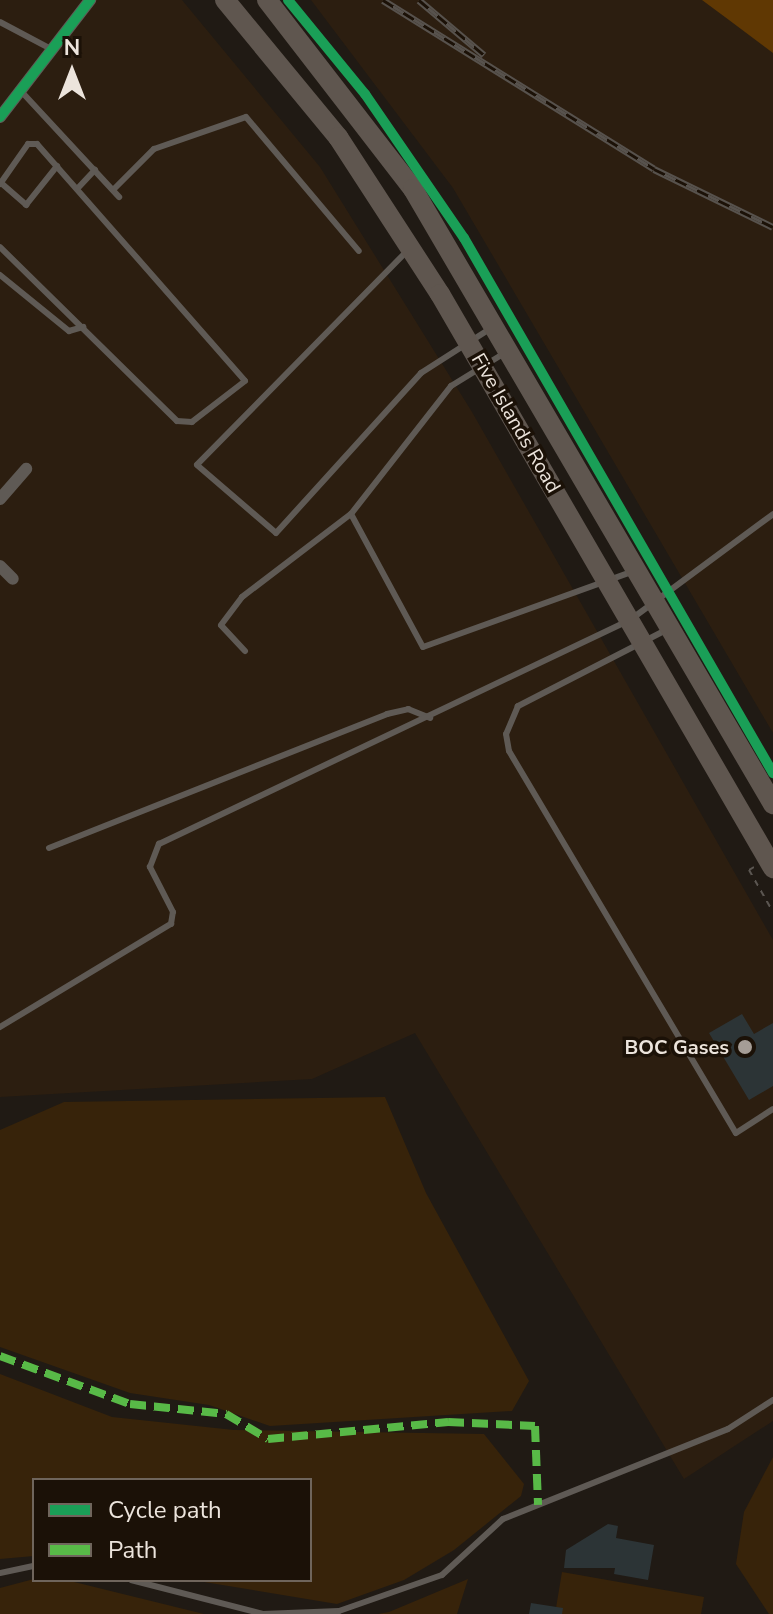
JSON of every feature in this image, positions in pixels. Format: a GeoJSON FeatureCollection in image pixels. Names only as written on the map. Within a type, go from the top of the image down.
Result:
{"type":"FeatureCollection","features":[{"type":"Feature","properties":{"kind":"main road","name":"Five Islands Road"},"geometry":{"type":"LineString","coordinates":[[225,0],[338,137],[410,247],[483,366],[644,644],[766,866]]}},
{"type":"Feature","properties":{"kind":"main road","name":"Five Islands Road"},"geometry":{"type":"LineString","coordinates":[[267,0],[413,189],[671,628],[767,782],[773,804]]}},
{"type":"Feature","properties":{"kind":"street"},"geometry":{"type":"LineString","coordinates":[[0,117],[84,4]]}},
{"type":"Feature","properties":{"kind":"street"},"geometry":{"type":"LineString","coordinates":[[0,499],[26,469]]}},
{"type":"Feature","properties":{"kind":"street"},"geometry":{"type":"LineString","coordinates":[[0,566],[13,579]]}},
{"type":"Feature","properties":{"kind":"lane"},"geometry":{"type":"LineString","coordinates":[[0,22],[51,49]]}},
{"type":"Feature","properties":{"kind":"lane"},"geometry":{"type":"LineString","coordinates":[[20,90],[119,197]]}},
{"type":"Feature","properties":{"kind":"lane"},"geometry":{"type":"LineString","coordinates":[[113,190],[154,149],[246,117],[359,251]]}},
{"type":"Feature","properties":{"kind":"lane"},"geometry":{"type":"LineString","coordinates":[[0,247],[184,424],[245,381],[99,221],[78,188],[57,166],[30,142],[0,183],[26,205],[57,166]]}},
{"type":"Feature","properties":{"kind":"lane"},"geometry":{"type":"LineString","coordinates":[[78,188],[95,170]]}},
{"type":"Feature","properties":{"kind":"lane"},"geometry":{"type":"LineString","coordinates":[[410,247],[197,465],[276,533],[421,373],[495,326]]}},
{"type":"Feature","properties":{"kind":"lane"},"geometry":{"type":"LineString","coordinates":[[0,275],[69,331],[83,327]]}},
{"type":"Feature","properties":{"kind":"lane"},"geometry":{"type":"LineString","coordinates":[[245,651],[221,625],[242,597],[351,514],[451,386],[510,351]]}},
{"type":"Feature","properties":{"kind":"lane"},"geometry":{"type":"LineString","coordinates":[[351,514],[423,647],[609,585],[637,569]]}},
{"type":"Feature","properties":{"kind":"lane"},"geometry":{"type":"LineString","coordinates":[[0,1027],[171,924],[171,905],[150,867],[159,844],[430,718],[630,620],[657,604],[773,514]]}},
{"type":"Feature","properties":{"kind":"lane"},"geometry":{"type":"LineString","coordinates":[[671,628],[518,706],[506,734],[509,751],[736,1133],[773,1109]]}},
{"type":"Feature","properties":{"kind":"lane"},"geometry":{"type":"LineString","coordinates":[[49,848],[387,714],[408,709],[430,718]]}},
{"type":"Feature","properties":{"kind":"lane"},"geometry":{"type":"LineString","coordinates":[[139,1582],[263,1614],[339,1611],[442,1575],[503,1519],[728,1429],[773,1400]]}},
{"type":"Feature","properties":{"kind":"lane"},"geometry":{"type":"LineString","coordinates":[[0,1573],[32,1566]]}},
{"type":"Feature","properties":{"kind":"path"},"geometry":{"type":"LineString","coordinates":[[766,866],[749,870],[773,912]]}},
{"type":"Feature","properties":{"kind":"shaded area"},"geometry":{"type":"Polygon","coordinates":[[[0,0],[182,0],[320,167],[472,412],[773,940],[773,1421],[684,1479],[415,1033],[312,1079],[0,1097],[0,0]]]}},
{"type":"Feature","properties":{"kind":"shaded area"},"geometry":{"type":"Polygon","coordinates":[[[311,0],[773,0],[773,733],[453,188],[311,0]]]}},
{"type":"Feature","properties":{"kind":"shaded area"},"geometry":{"type":"Polygon","coordinates":[[[702,0],[773,0],[773,53],[729,20],[702,0]]]}},
{"type":"Feature","properties":{"kind":"shaded area"},"geometry":{"type":"Polygon","coordinates":[[[385,1097],[426,1193],[529,1381],[512,1411],[270,1426],[209,1405],[130,1393],[0,1347],[0,1130],[64,1102],[385,1097]]]}},
{"type":"Feature","properties":{"kind":"shaded area"},"geometry":{"type":"Polygon","coordinates":[[[0,1374],[112,1417],[234,1430],[484,1434],[524,1484],[521,1496],[454,1550],[404,1580],[337,1604],[204,1582],[312,1582],[312,1478],[32,1478],[32,1556],[0,1559],[0,1374]]]}},
{"type":"Feature","properties":{"kind":"shaded area"},"geometry":{"type":"Polygon","coordinates":[[[773,1457],[773,1614],[769,1614],[736,1564],[744,1512],[773,1457]]]}},
{"type":"Feature","properties":{"kind":"shaded area"},"geometry":{"type":"Polygon","coordinates":[[[562,1572],[704,1597],[701,1614],[555,1614],[562,1572]]]}},
{"type":"Feature","properties":{"kind":"shaded area"},"geometry":{"type":"Polygon","coordinates":[[[468,1579],[457,1614],[378,1614],[389,1612],[468,1579]]]}},
{"type":"Feature","properties":{"kind":"shaded area"},"geometry":{"type":"Polygon","coordinates":[[[32,1580],[32,1582],[74,1582],[204,1614],[0,1614],[0,1588],[32,1580]]]}},
{"type":"Feature","properties":{"kind":"building","name":"BOC Gases"},"geometry":{"type":"Polygon","coordinates":[[[742,1014],[754,1034],[773,1023],[773,1086],[749,1100],[709,1033],[742,1014]]]}},
{"type":"Feature","properties":{"kind":"building"},"geometry":{"type":"Polygon","coordinates":[[[608,1524],[618,1526],[616,1538],[654,1545],[648,1580],[614,1574],[615,1568],[564,1568],[566,1550],[608,1524]]]}},
{"type":"Feature","properties":{"kind":"building"},"geometry":{"type":"Polygon","coordinates":[[[531,1603],[563,1608],[562,1614],[529,1614],[531,1603]]]}},
{"type":"Feature","properties":{"kind":"railway"},"geometry":{"type":"LineString","coordinates":[[383,0],[654,169],[773,227]]}},
{"type":"Feature","properties":{"kind":"railway"},"geometry":{"type":"LineString","coordinates":[[419,0],[484,55]]}},
{"type":"Feature","properties":{"kind":"marked path"},"geometry":{"type":"LineString","coordinates":[[0,1356],[130,1404],[226,1414],[268,1439],[448,1422],[535,1426],[538,1505]]}},
{"type":"Feature","properties":{"kind":"cycle path"},"geometry":{"type":"LineString","coordinates":[[0,117],[90,0]]}},
{"type":"Feature","properties":{"kind":"cycle path"},"geometry":{"type":"LineString","coordinates":[[288,0],[365,94],[464,238],[773,773]]}},
{"type":"Feature","properties":{"kind":"place","name":"BOC Gases"},"geometry":{"type":"Point","coordinates":[745,1047]}}]}
